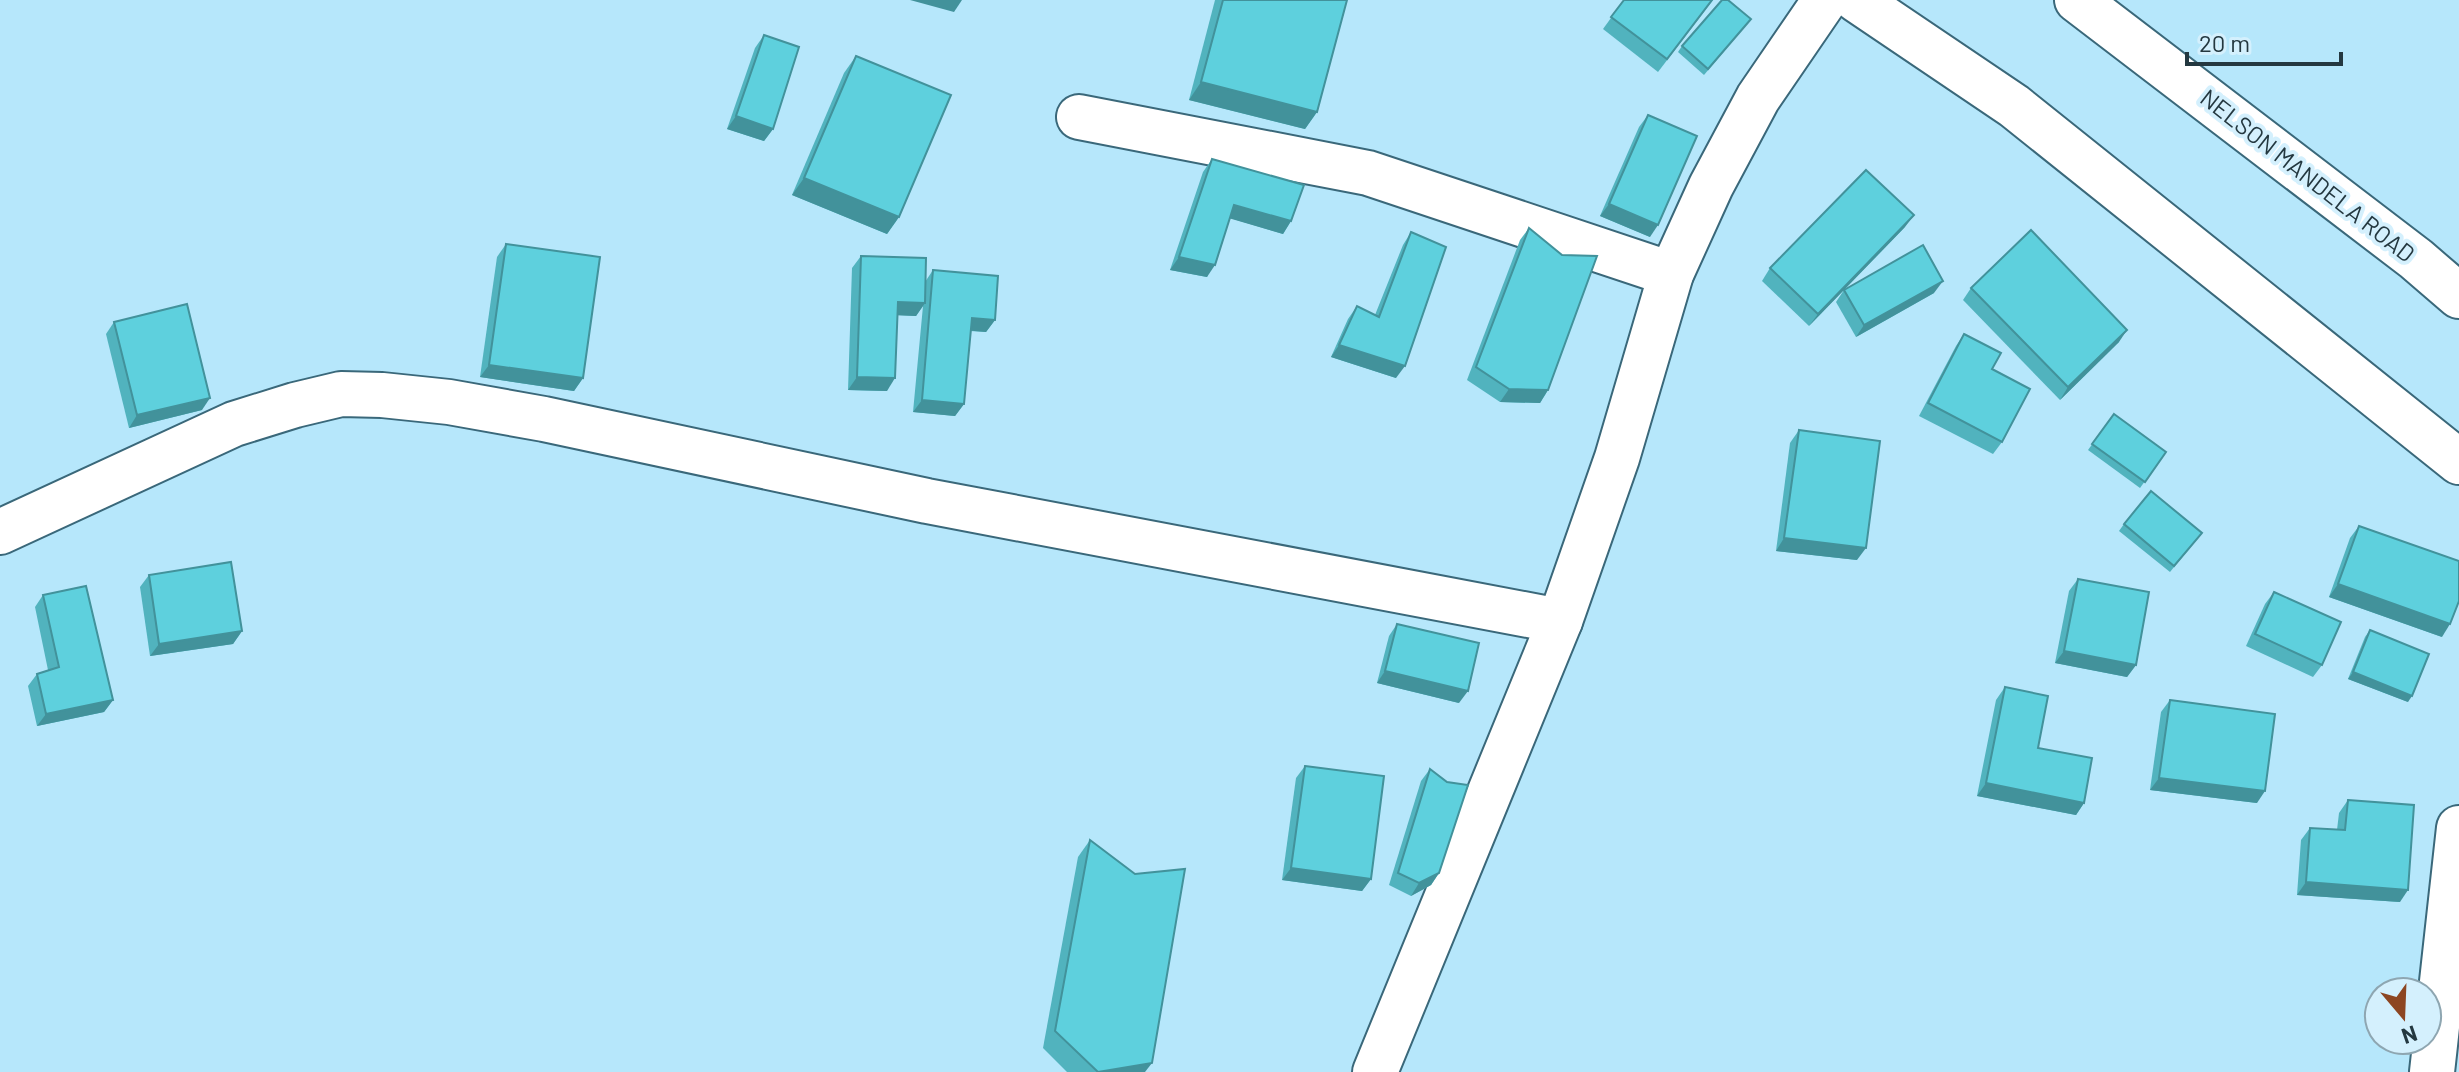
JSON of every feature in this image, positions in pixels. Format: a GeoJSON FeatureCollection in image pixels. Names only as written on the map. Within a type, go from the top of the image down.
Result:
{"type":"FeatureCollection","features":[{"type":"Feature","properties":{"kind":"street"},"geometry":{"type":"LineString","coordinates":[[1375,1072],[1560,621],[1617,458],[1671,274],[1711,186],[1758,98],[1825,0]]}},
{"type":"Feature","properties":{"kind":"street"},"geometry":{"type":"LineString","coordinates":[[1857,0],[2014,106],[2459,462]]}},
{"type":"Feature","properties":{"kind":"street","name":"NELSON MANDELA ROAD"},"geometry":{"type":"LineString","coordinates":[[2077,0],[2416,259],[2459,296]]}},
{"type":"Feature","properties":{"kind":"street"},"geometry":{"type":"LineString","coordinates":[[1079,117],[1368,173],[1671,274]]}},
{"type":"Feature","properties":{"kind":"street"},"geometry":{"type":"LineString","coordinates":[[0,532],[234,424],[341,394],[382,395],[449,402],[544,419],[927,501],[1560,621]]}},
{"type":"Feature","properties":{"kind":"street"},"geometry":{"type":"LineString","coordinates":[[2432,1072],[2459,828]]}},
{"type":"Feature","properties":{"kind":"building"},"geometry":{"type":"Polygon","coordinates":[[[1223,0],[1347,0],[1317,112],[1201,82],[1223,0]]]}},
{"type":"Feature","properties":{"kind":"building"},"geometry":{"type":"Polygon","coordinates":[[[1624,0],[1712,0],[1667,59],[1611,17],[1624,0]]]}},
{"type":"Feature","properties":{"kind":"building"},"geometry":{"type":"Polygon","coordinates":[[[1722,0],[1728,0],[1751,19],[1708,69],[1682,46],[1722,0]]]}},
{"type":"Feature","properties":{"kind":"building"},"geometry":{"type":"Polygon","coordinates":[[[764,35],[799,47],[773,129],[736,116],[764,35]]]}},
{"type":"Feature","properties":{"kind":"building"},"geometry":{"type":"Polygon","coordinates":[[[856,56],[951,95],[899,217],[804,178],[856,56]]]}},
{"type":"Feature","properties":{"kind":"building"},"geometry":{"type":"Polygon","coordinates":[[[1648,115],[1697,136],[1658,225],[1609,204],[1648,115]]]}},
{"type":"Feature","properties":{"kind":"building"},"geometry":{"type":"Polygon","coordinates":[[[1212,159],[1304,185],[1291,221],[1234,205],[1215,265],[1179,257],[1212,159]]]}},
{"type":"Feature","properties":{"kind":"building"},"geometry":{"type":"Polygon","coordinates":[[[1866,170],[1914,215],[1818,314],[1770,268],[1866,170]]]}},
{"type":"Feature","properties":{"kind":"building"},"geometry":{"type":"Polygon","coordinates":[[[1529,228],[1562,255],[1597,256],[1548,390],[1509,389],[1476,367],[1529,228]]]}},
{"type":"Feature","properties":{"kind":"building"},"geometry":{"type":"Polygon","coordinates":[[[2031,230],[2127,330],[2068,387],[1971,288],[2031,230]]]}},
{"type":"Feature","properties":{"kind":"building"},"geometry":{"type":"Polygon","coordinates":[[[1411,232],[1446,247],[1405,366],[1339,345],[1357,306],[1379,317],[1411,232]]]}},
{"type":"Feature","properties":{"kind":"building"},"geometry":{"type":"Polygon","coordinates":[[[506,244],[600,257],[583,378],[489,365],[506,244]]]}},
{"type":"Feature","properties":{"kind":"building"},"geometry":{"type":"Polygon","coordinates":[[[1923,245],[1943,281],[1864,325],[1844,290],[1923,245]]]}},
{"type":"Feature","properties":{"kind":"building"},"geometry":{"type":"Polygon","coordinates":[[[861,256],[926,258],[925,303],[898,302],[895,378],[857,377],[861,256]]]}},
{"type":"Feature","properties":{"kind":"building"},"geometry":{"type":"Polygon","coordinates":[[[933,270],[998,276],[995,320],[972,318],[964,404],[922,400],[933,270]]]}},
{"type":"Feature","properties":{"kind":"building"},"geometry":{"type":"Polygon","coordinates":[[[187,304],[210,398],[137,415],[114,322],[187,304]]]}},
{"type":"Feature","properties":{"kind":"building"},"geometry":{"type":"Polygon","coordinates":[[[1964,334],[2001,353],[1992,369],[2030,389],[2002,442],[1928,403],[1964,334]]]}},
{"type":"Feature","properties":{"kind":"building"},"geometry":{"type":"Polygon","coordinates":[[[2114,414],[2166,452],[2145,482],[2092,444],[2114,414]]]}},
{"type":"Feature","properties":{"kind":"building"},"geometry":{"type":"Polygon","coordinates":[[[1799,430],[1880,441],[1866,548],[1784,538],[1799,430]]]}},
{"type":"Feature","properties":{"kind":"building"},"geometry":{"type":"Polygon","coordinates":[[[2151,491],[2202,533],[2174,566],[2124,524],[2151,491]]]}},
{"type":"Feature","properties":{"kind":"building"},"geometry":{"type":"Polygon","coordinates":[[[2359,526],[2459,561],[2459,601],[2450,624],[2338,584],[2359,526]]]}},
{"type":"Feature","properties":{"kind":"building"},"geometry":{"type":"Polygon","coordinates":[[[231,562],[242,631],[159,644],[149,575],[231,562]]]}},
{"type":"Feature","properties":{"kind":"building"},"geometry":{"type":"Polygon","coordinates":[[[2078,579],[2149,592],[2136,665],[2064,651],[2078,579]]]}},
{"type":"Feature","properties":{"kind":"building"},"geometry":{"type":"Polygon","coordinates":[[[86,586],[113,700],[46,714],[37,674],[59,667],[43,595],[86,586]]]}},
{"type":"Feature","properties":{"kind":"building"},"geometry":{"type":"Polygon","coordinates":[[[2274,592],[2341,622],[2322,665],[2255,634],[2274,592]]]}},
{"type":"Feature","properties":{"kind":"building"},"geometry":{"type":"Polygon","coordinates":[[[1397,624],[1479,643],[1468,691],[1385,671],[1397,624]]]}},
{"type":"Feature","properties":{"kind":"building"},"geometry":{"type":"Polygon","coordinates":[[[2370,630],[2429,654],[2412,696],[2353,672],[2370,630]]]}},
{"type":"Feature","properties":{"kind":"building"},"geometry":{"type":"Polygon","coordinates":[[[2005,687],[2048,696],[2038,748],[2092,758],[2084,803],[1986,783],[2005,687]]]}},
{"type":"Feature","properties":{"kind":"building"},"geometry":{"type":"Polygon","coordinates":[[[2170,700],[2275,714],[2265,791],[2159,778],[2170,700]]]}},
{"type":"Feature","properties":{"kind":"building"},"geometry":{"type":"Polygon","coordinates":[[[1305,766],[1384,776],[1371,879],[1291,868],[1305,766]]]}},
{"type":"Feature","properties":{"kind":"building"},"geometry":{"type":"Polygon","coordinates":[[[1430,769],[1447,782],[1468,785],[1439,873],[1419,883],[1398,873],[1430,769]]]}},
{"type":"Feature","properties":{"kind":"building"},"geometry":{"type":"Polygon","coordinates":[[[2348,800],[2414,805],[2408,890],[2306,882],[2310,828],[2345,830],[2348,800]]]}},
{"type":"Feature","properties":{"kind":"building"},"geometry":{"type":"Polygon","coordinates":[[[1090,840],[1135,874],[1185,869],[1152,1063],[1098,1072],[1055,1031],[1090,840]]]}}]}
